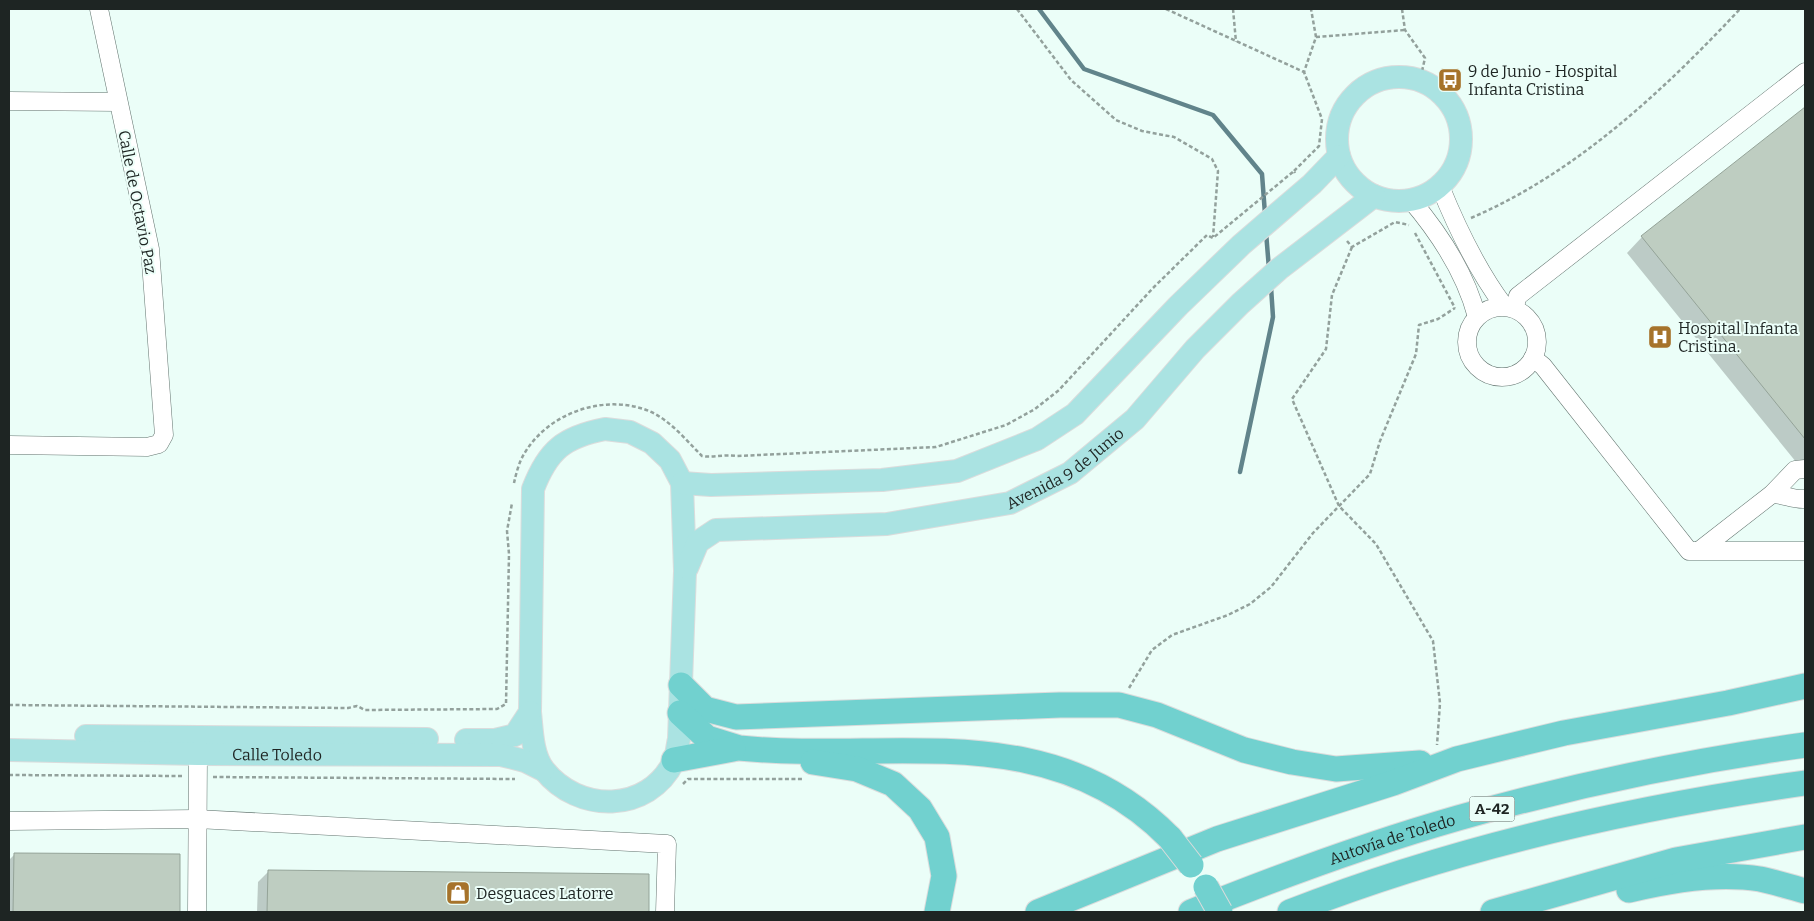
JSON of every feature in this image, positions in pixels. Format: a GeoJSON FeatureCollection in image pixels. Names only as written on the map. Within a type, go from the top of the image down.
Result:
{"type":"FeatureCollection","features":[{"type":"Feature","properties":{"kind":"highway"},"geometry":{"type":"LineString","coordinates":[[681,685],[705,709],[736,716],[1060,705],[1119,705],[1157,715],[1244,750],[1336,769],[1382,768],[1728,703],[1805,686]]}},
{"type":"Feature","properties":{"kind":"highway"},"geometry":{"type":"LineString","coordinates":[[1728,703],[1805,696]]}},
{"type":"Feature","properties":{"kind":"highway"},"geometry":{"type":"LineString","coordinates":[[680,713],[707,738],[770,755],[857,769],[893,784],[920,809],[937,837],[944,876],[937,912]]}},
{"type":"Feature","properties":{"kind":"highway","name":"Autovía de Toledo"},"geometry":{"type":"LineString","coordinates":[[1191,912],[1300,869],[1457,818],[1624,777],[1805,745]]}},
{"type":"Feature","properties":{"kind":"highway"},"geometry":{"type":"LineString","coordinates":[[674,760],[744,748],[944,751],[1006,756],[1050,765],[1108,788],[1131,803],[1170,838],[1206,887],[1220,912]]}},
{"type":"Feature","properties":{"kind":"highway"},"geometry":{"type":"LineString","coordinates":[[1038,912],[1217,839],[1393,783],[1447,755]]}},
{"type":"Feature","properties":{"kind":"highway","name":"A-42"},"geometry":{"type":"LineString","coordinates":[[1290,912],[1335,894],[1489,846],[1632,811],[1805,783]]}},
{"type":"Feature","properties":{"kind":"highway"},"geometry":{"type":"LineString","coordinates":[[1493,912],[1676,860],[1805,836]]}},
{"type":"Feature","properties":{"kind":"highway"},"geometry":{"type":"LineString","coordinates":[[1529,912],[1661,882],[1724,877],[1759,879],[1805,891]]}},
{"type":"Feature","properties":{"kind":"main road"},"geometry":{"type":"LineString","coordinates":[[1401,76],[1420,80],[1442,93],[1452,107],[1459,123],[1461,140],[1458,157],[1451,173],[1440,186],[1426,195],[1411,200],[1386,200],[1374,196],[1360,188],[1348,175],[1339,156],[1336,137],[1340,118],[1350,100],[1364,87],[1381,79],[1401,76]]}},
{"type":"Feature","properties":{"kind":"main road"},"geometry":{"type":"LineString","coordinates":[[682,483],[711,485],[882,480],[957,471],[1037,439],[1075,414],[1178,306],[1276,213],[1300,180],[1339,156]]}},
{"type":"Feature","properties":{"kind":"main road","name":"Avenida 9 de Junio"},"geometry":{"type":"LineString","coordinates":[[685,571],[698,542],[716,530],[887,524],[1010,503],[1070,473],[1135,419],[1195,349],[1261,285],[1374,196]]}},
{"type":"Feature","properties":{"kind":"main road"},"geometry":{"type":"LineString","coordinates":[[605,428],[630,432],[652,443],[670,460],[682,483],[685,571],[679,739],[674,760],[663,778],[646,792],[626,801],[605,803],[584,799],[564,790],[543,770],[533,744],[530,712],[533,489],[542,465],[559,446],[580,434],[605,428]]}},
{"type":"Feature","properties":{"kind":"main road","name":"Calle Toledo"},"geometry":{"type":"LineString","coordinates":[[9,736],[495,740],[515,734],[530,712]]}},
{"type":"Feature","properties":{"kind":"main road","name":"Calle Toledo"},"geometry":{"type":"LineString","coordinates":[[9,750],[198,754],[501,755],[525,761],[543,770]]}},
{"type":"Feature","properties":{"kind":"street","name":"Calle de Octavio Paz"},"geometry":{"type":"LineString","coordinates":[[9,444],[147,447],[159,444],[164,435],[153,276],[146,227],[99,9]]}},
{"type":"Feature","properties":{"kind":"street"},"geometry":{"type":"LineString","coordinates":[[1514,310],[1518,296],[1805,72]]}},
{"type":"Feature","properties":{"kind":"street"},"geometry":{"type":"LineString","coordinates":[[1440,186],[1456,224],[1492,290],[1514,310],[1532,323],[1536,334],[1537,346],[1533,358],[1527,367],[1518,373],[1507,376],[1486,373],[1470,357],[1467,347],[1470,325],[1477,317],[1494,307],[1514,310],[1529,302],[1538,293],[1805,86]]}},
{"type":"Feature","properties":{"kind":"street"},"geometry":{"type":"LineString","coordinates":[[9,101],[118,102]]}},
{"type":"Feature","properties":{"kind":"street"},"geometry":{"type":"LineString","coordinates":[[1411,200],[1433,225],[1472,298],[1477,317]]}},
{"type":"Feature","properties":{"kind":"street"},"geometry":{"type":"LineString","coordinates":[[1533,358],[1543,366],[1689,551],[1805,551]]}},
{"type":"Feature","properties":{"kind":"street"},"geometry":{"type":"LineString","coordinates":[[1700,550],[1772,494],[1795,470],[1805,470]]}},
{"type":"Feature","properties":{"kind":"street"},"geometry":{"type":"LineString","coordinates":[[1772,494],[1786,494],[1796,500],[1805,499]]}},
{"type":"Feature","properties":{"kind":"street"},"geometry":{"type":"LineString","coordinates":[[198,754],[198,912]]}},
{"type":"Feature","properties":{"kind":"street"},"geometry":{"type":"LineString","coordinates":[[9,821],[197,820],[667,844],[665,912]]}},
{"type":"Feature","properties":{"kind":"path"},"geometry":{"type":"LineString","coordinates":[[1017,9],[1071,80],[1116,120],[1142,131],[1174,137],[1212,159],[1218,171],[1213,238]]}},
{"type":"Feature","properties":{"kind":"path"},"geometry":{"type":"LineString","coordinates":[[1166,9],[1304,72]]}},
{"type":"Feature","properties":{"kind":"path"},"geometry":{"type":"LineString","coordinates":[[1233,9],[1236,42]]}},
{"type":"Feature","properties":{"kind":"path"},"geometry":{"type":"LineString","coordinates":[[1213,238],[1273,188],[1300,180],[1319,146],[1322,119],[1304,72],[1316,37],[1311,9]]}},
{"type":"Feature","properties":{"kind":"path"},"geometry":{"type":"LineString","coordinates":[[1402,9],[1405,30],[1426,58],[1420,80]]}},
{"type":"Feature","properties":{"kind":"path"},"geometry":{"type":"LineString","coordinates":[[1456,224],[1500,206],[1595,146],[1693,59],[1740,9]]}},
{"type":"Feature","properties":{"kind":"path"},"geometry":{"type":"LineString","coordinates":[[1316,37],[1405,30]]}},
{"type":"Feature","properties":{"kind":"path"},"geometry":{"type":"LineString","coordinates":[[1119,705],[1152,650],[1172,635],[1228,615],[1250,604],[1271,587],[1313,533],[1339,506],[1370,474],[1380,441],[1416,354],[1419,325],[1438,318],[1455,308],[1410,225],[1394,222],[1352,247],[1332,295],[1326,349],[1292,399],[1339,506],[1376,544],[1433,640],[1447,755]]}},
{"type":"Feature","properties":{"kind":"path"},"geometry":{"type":"LineString","coordinates":[[1334,226],[1352,247]]}},
{"type":"Feature","properties":{"kind":"path"},"geometry":{"type":"LineString","coordinates":[[513,490],[524,454],[548,426],[558,418],[587,408],[626,406],[649,411],[677,429],[702,456],[710,457],[722,454],[736,456],[936,447],[1006,426],[1035,409],[1059,390],[1153,288],[1207,234],[1213,238]]}},
{"type":"Feature","properties":{"kind":"path"},"geometry":{"type":"LineString","coordinates":[[9,705],[338,708],[357,706],[365,710],[498,709],[506,704],[509,554],[507,531],[513,499]]}},
{"type":"Feature","properties":{"kind":"path"},"geometry":{"type":"LineString","coordinates":[[9,775],[525,779],[543,770]]}},
{"type":"Feature","properties":{"kind":"building"},"geometry":{"type":"Polygon","coordinates":[[[1805,107],[1805,439],[1641,236],[1805,107]]]}},
{"type":"Feature","properties":{"kind":"building"},"geometry":{"type":"Polygon","coordinates":[[[14,853],[180,854],[180,912],[13,912],[14,853]]]}},
{"type":"Feature","properties":{"kind":"building","name":"Desguaces Latorre"},"geometry":{"type":"Polygon","coordinates":[[[268,870],[649,874],[649,912],[267,912],[268,870]]]}},
{"type":"Feature","properties":{"kind":"waterway"},"geometry":{"type":"LineString","coordinates":[[1039,9],[1084,69],[1213,115],[1262,174],[1265,214]]}},
{"type":"Feature","properties":{"kind":"waterway"},"geometry":{"type":"LineString","coordinates":[[1266,232],[1269,269]]}},
{"type":"Feature","properties":{"kind":"waterway"},"geometry":{"type":"LineString","coordinates":[[1240,472],[1273,317],[1271,287]]}},
{"type":"Feature","properties":{"kind":"place","name":"9 de Junio - Hospital Infanta Cristina"},"geometry":{"type":"Point","coordinates":[1450,80]}},
{"type":"Feature","properties":{"kind":"place","name":"Hospital Infanta Cristina."},"geometry":{"type":"Point","coordinates":[1660,337]}},
{"type":"Feature","properties":{"kind":"place","name":"Desguaces Latorre"},"geometry":{"type":"Point","coordinates":[458,893]}}]}
